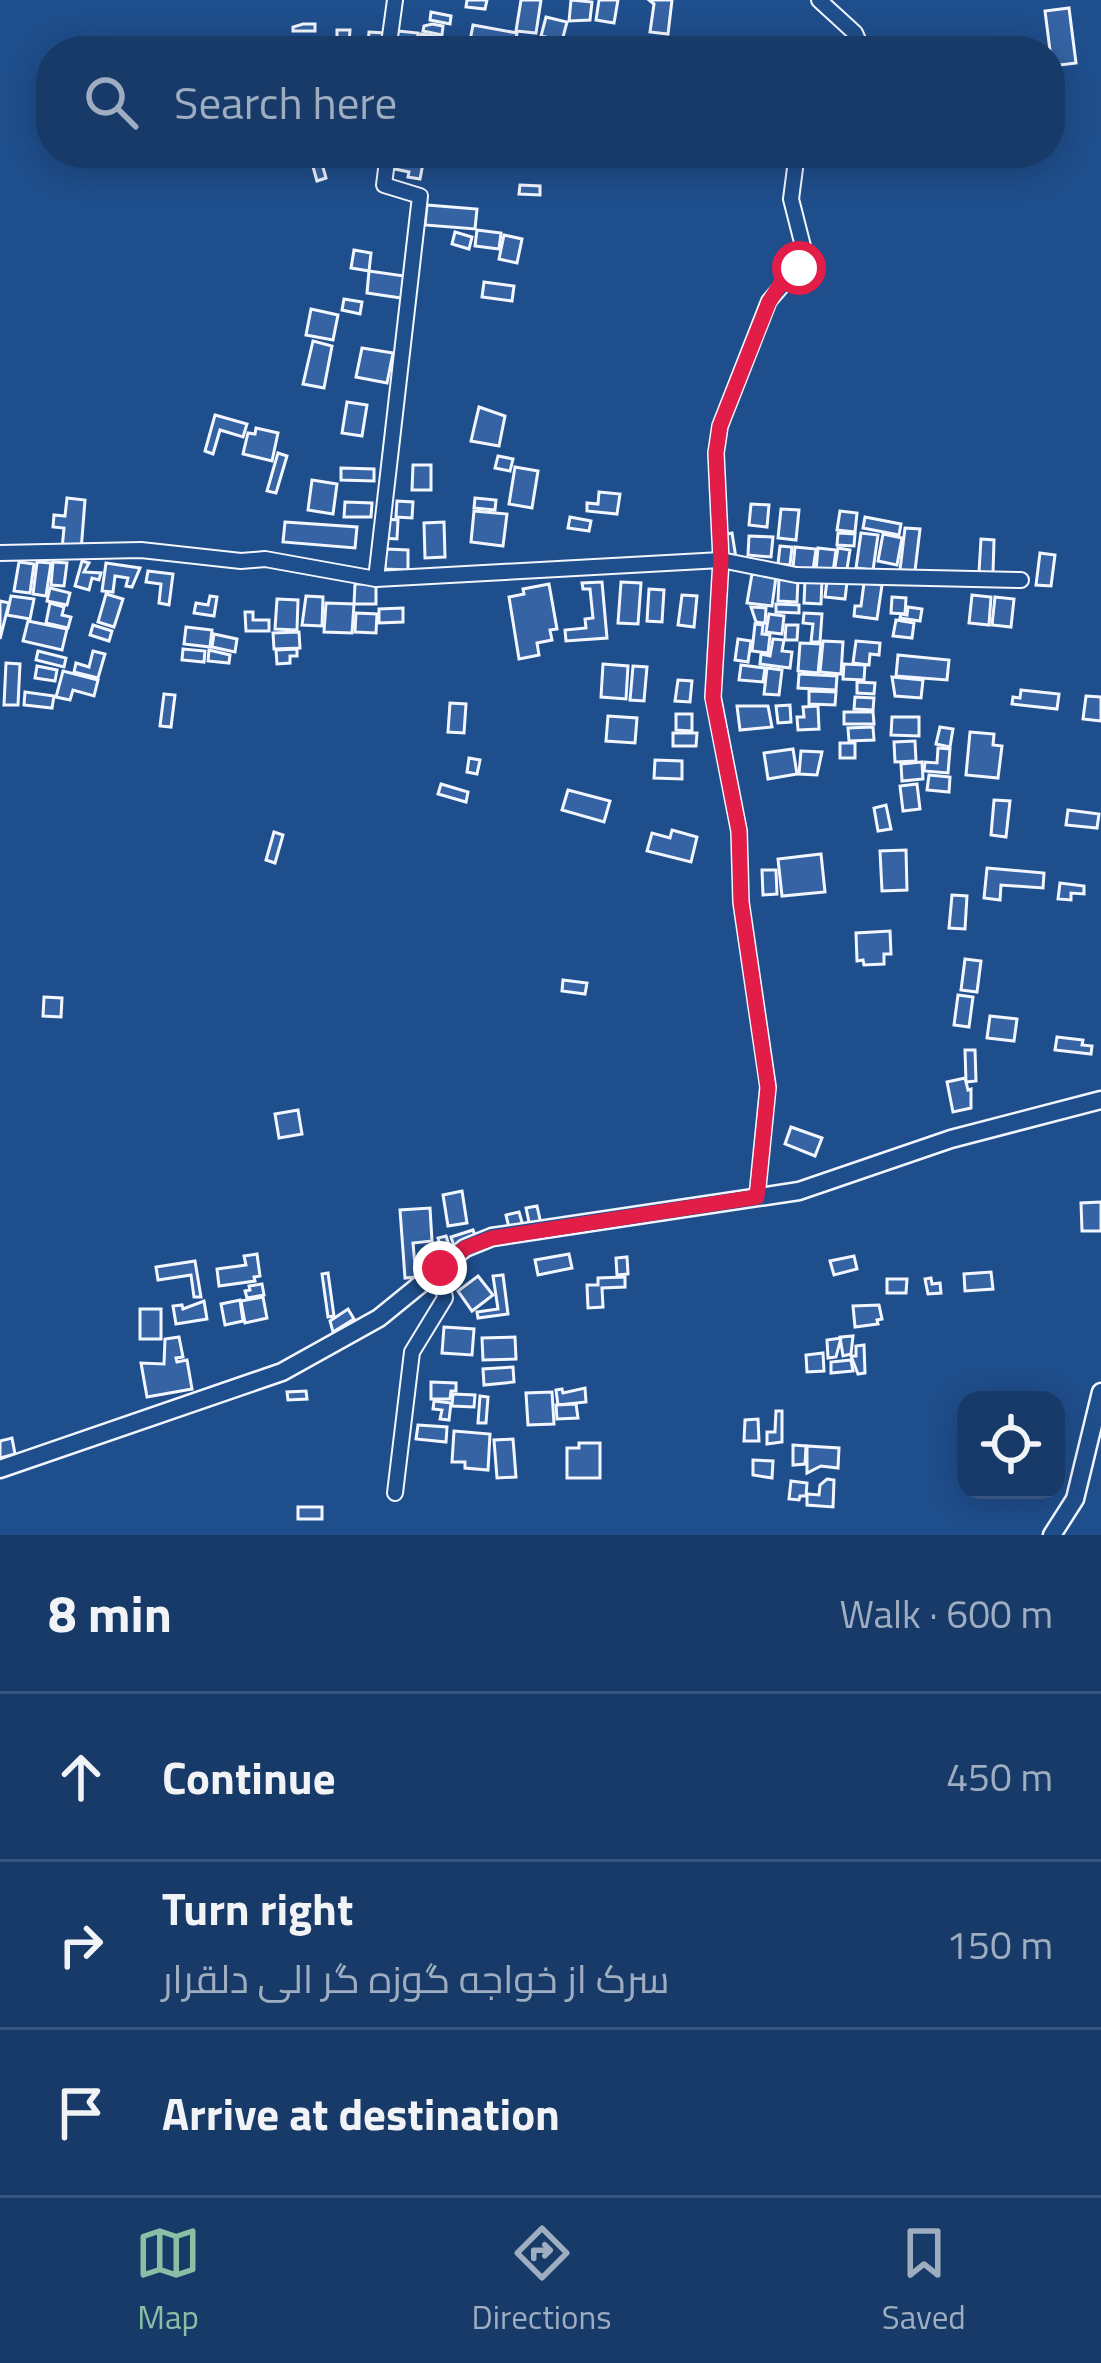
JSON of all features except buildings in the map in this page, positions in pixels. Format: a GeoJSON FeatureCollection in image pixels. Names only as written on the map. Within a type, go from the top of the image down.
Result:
{"type":"FeatureCollection","features":[{"type":"Feature","properties":{"kind":"street"},"geometry":{"type":"LineString","coordinates":[[390,36],[395,0]]}},
{"type":"Feature","properties":{"kind":"street"},"geometry":{"type":"LineString","coordinates":[[819,0],[856,36]]}},
{"type":"Feature","properties":{"kind":"street"},"geometry":{"type":"LineString","coordinates":[[376,579],[420,196],[384,185],[386,168]]}},
{"type":"Feature","properties":{"kind":"street"},"geometry":{"type":"LineString","coordinates":[[757,1197],[768,1088],[741,902],[739,831],[713,698],[721,560],[716,453],[720,426],[769,302],[806,258],[791,199],[795,168]]}},
{"type":"Feature","properties":{"kind":"street"},"geometry":{"type":"LineString","coordinates":[[0,553],[141,550],[266,559],[376,579],[721,560],[796,575],[1021,580]]}},
{"type":"Feature","properties":{"kind":"street"},"geometry":{"type":"LineString","coordinates":[[0,1469],[282,1372],[379,1318],[465,1248],[492,1238],[799,1191],[951,1138],[1101,1100]]}},
{"type":"Feature","properties":{"kind":"street"},"geometry":{"type":"LineString","coordinates":[[394,1492],[412,1352],[445,1298],[440,1268]]}},
{"type":"Feature","properties":{"kind":"street"},"geometry":{"type":"LineString","coordinates":[[1052,1535],[1075,1499],[1101,1392]]}},
{"type":"Feature","properties":{"kind":"route"},"geometry":{"type":"LineString","coordinates":[[440,1268],[465,1248],[492,1238],[757,1197],[768,1088],[741,902],[739,831],[713,698],[721,560],[716,453],[720,426],[769,302],[799,268]]}}]}
